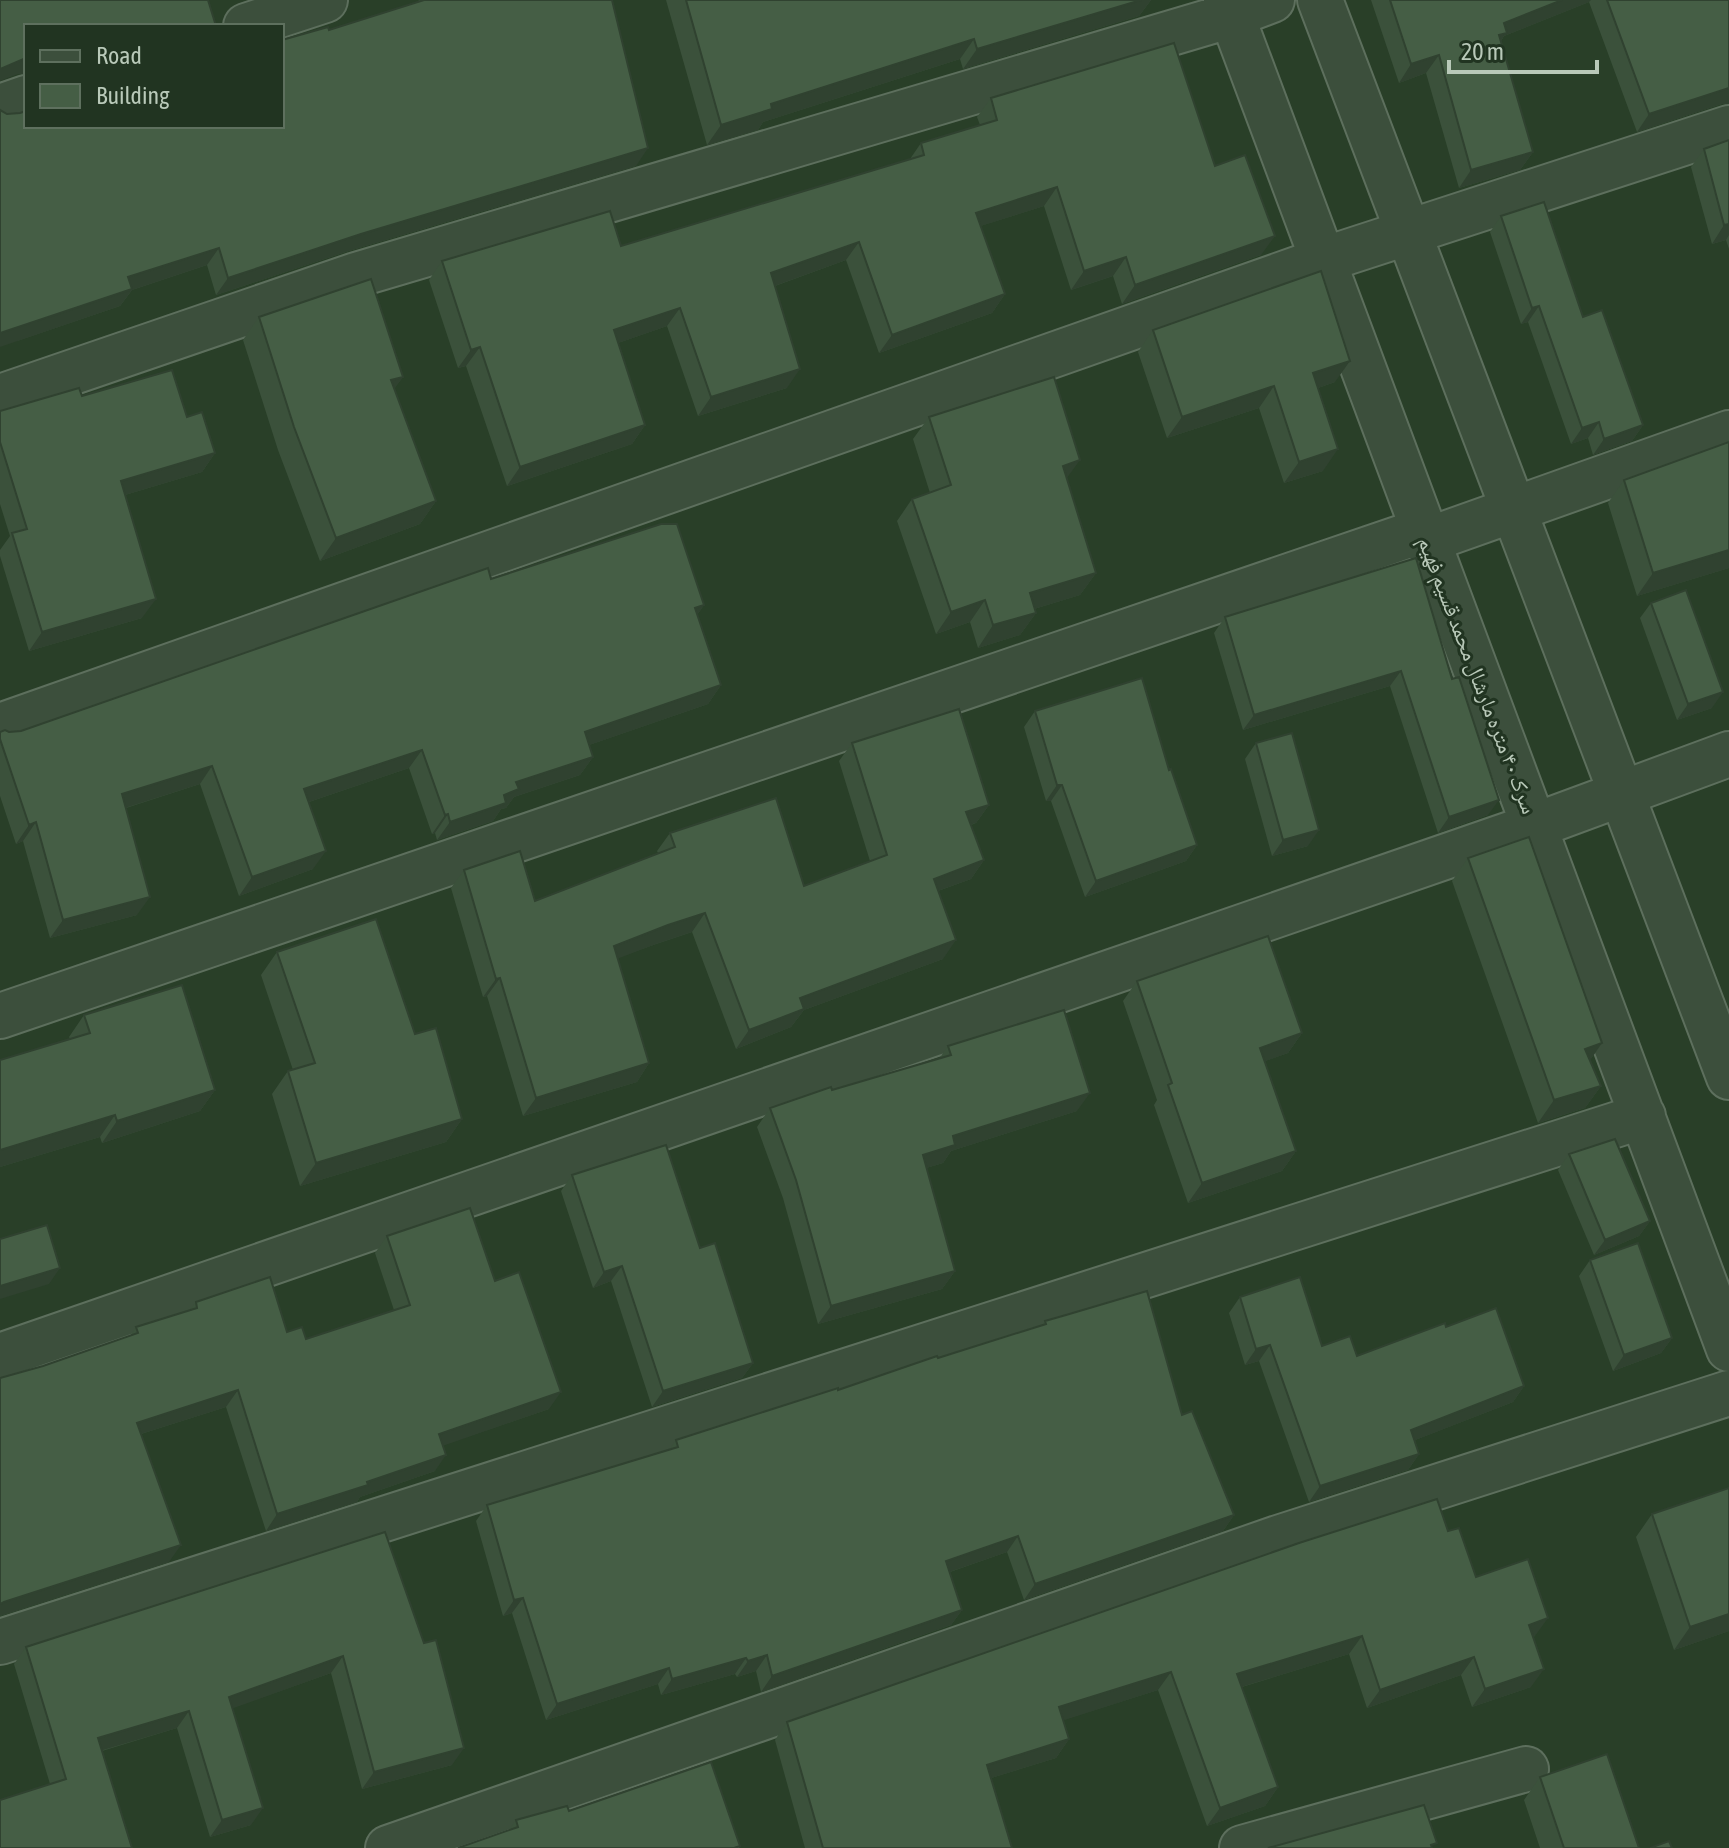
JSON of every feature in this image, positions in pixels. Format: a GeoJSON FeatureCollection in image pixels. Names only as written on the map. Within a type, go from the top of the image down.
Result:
{"type":"FeatureCollection","features":[{"type":"Feature","properties":{"kind":"street"},"geometry":{"type":"LineString","coordinates":[[252,24],[325,0]]}},
{"type":"Feature","properties":{"kind":"street"},"geometry":{"type":"LineString","coordinates":[[1320,0],[1729,1077]]}},
{"type":"Feature","properties":{"kind":"street"},"geometry":{"type":"LineString","coordinates":[[0,397],[356,275],[1243,5]]}},
{"type":"Feature","properties":{"kind":"street","name":"سرک ۴۰ متره مارشال محمد قسیم فهیم"},"geometry":{"type":"LineString","coordinates":[[1243,5],[1323,260],[1729,1349]]}},
{"type":"Feature","properties":{"kind":"street"},"geometry":{"type":"LineString","coordinates":[[0,107],[24,99]]}},
{"type":"Feature","properties":{"kind":"street"},"geometry":{"type":"LineString","coordinates":[[0,726],[1323,260],[1729,128]]}},
{"type":"Feature","properties":{"kind":"street"},"geometry":{"type":"LineString","coordinates":[[0,1016],[1426,535],[1513,510],[1729,433]]}},
{"type":"Feature","properties":{"kind":"street"},"geometry":{"type":"LineString","coordinates":[[0,1356],[1534,826],[1729,754]]}},
{"type":"Feature","properties":{"kind":"street"},"geometry":{"type":"LineString","coordinates":[[0,1642],[1643,1116]]}},
{"type":"Feature","properties":{"kind":"street"},"geometry":{"type":"LineString","coordinates":[[388,1848],[1278,1538],[1729,1393]]}},
{"type":"Feature","properties":{"kind":"street"},"geometry":{"type":"LineString","coordinates":[[1242,1848],[1526,1769]]}},
{"type":"Feature","properties":{"kind":"building"},"geometry":{"type":"Polygon","coordinates":[[[0,0],[208,0],[215,24],[24,24],[24,59],[0,69],[0,0]]]}},
{"type":"Feature","properties":{"kind":"building"},"geometry":{"type":"Polygon","coordinates":[[[424,0],[612,0],[648,148],[361,234],[228,278],[219,248],[128,277],[132,289],[0,333],[0,110],[7,114],[24,112],[24,128],[284,128],[284,39],[328,27],[329,30],[424,0]]]}},
{"type":"Feature","properties":{"kind":"building"},"geometry":{"type":"Polygon","coordinates":[[[686,0],[1141,0],[977,49],[974,39],[771,104],[772,109],[721,125],[686,0]]]}},
{"type":"Feature","properties":{"kind":"building"},"geometry":{"type":"Polygon","coordinates":[[[1390,0],[1562,0],[1504,23],[1507,33],[1499,35],[1533,152],[1471,170],[1439,55],[1411,64],[1390,0]]]}},
{"type":"Feature","properties":{"kind":"building"},"geometry":{"type":"Polygon","coordinates":[[[1607,0],[1729,0],[1729,88],[1649,114],[1607,0]]]}},
{"type":"Feature","properties":{"kind":"building"},"geometry":{"type":"Polygon","coordinates":[[[1174,43],[1215,166],[1245,155],[1275,236],[1135,285],[1126,257],[1084,271],[1057,187],[976,213],[1005,294],[892,335],[859,242],[771,273],[800,369],[711,397],[680,308],[614,330],[645,425],[520,467],[480,347],[471,350],[442,261],[610,211],[621,246],[924,155],[921,143],[997,120],[991,98],[1174,43]]]}},
{"type":"Feature","properties":{"kind":"building"},"geometry":{"type":"Polygon","coordinates":[[[1729,140],[1729,224],[1724,225],[1704,149],[1729,140]]]}},
{"type":"Feature","properties":{"kind":"building"},"geometry":{"type":"Polygon","coordinates":[[[1544,202],[1583,317],[1602,310],[1643,425],[1604,439],[1599,422],[1582,428],[1539,306],[1532,308],[1501,216],[1544,202]]]}},
{"type":"Feature","properties":{"kind":"building"},"geometry":{"type":"Polygon","coordinates":[[[1321,271],[1350,361],[1313,373],[1338,449],[1299,462],[1274,386],[1182,417],[1153,330],[1321,271]]]}},
{"type":"Feature","properties":{"kind":"building"},"geometry":{"type":"Polygon","coordinates":[[[371,279],[403,377],[391,380],[436,501],[336,538],[294,427],[259,317],[371,279]]]}},
{"type":"Feature","properties":{"kind":"building"},"geometry":{"type":"Polygon","coordinates":[[[172,370],[187,417],[202,412],[215,453],[121,481],[156,599],[42,632],[12,533],[27,529],[0,442],[0,411],[79,388],[82,396],[172,370]]]}},
{"type":"Feature","properties":{"kind":"building"},"geometry":{"type":"Polygon","coordinates":[[[1054,377],[1080,460],[1063,466],[1096,573],[1030,593],[1036,613],[993,625],[985,600],[951,612],[912,499],[951,485],[929,417],[1054,377]]]}},
{"type":"Feature","properties":{"kind":"building"},"geometry":{"type":"Polygon","coordinates":[[[1729,442],[1729,550],[1653,573],[1624,480],[1729,442]]]}},
{"type":"Feature","properties":{"kind":"building"},"geometry":{"type":"Polygon","coordinates":[[[661,524],[677,524],[704,605],[695,608],[721,685],[585,732],[593,757],[516,782],[519,789],[504,795],[506,803],[450,822],[422,750],[304,789],[326,851],[252,877],[212,766],[122,794],[150,897],[63,920],[36,822],[29,825],[0,732],[21,731],[488,568],[491,579],[661,524]]]}},
{"type":"Feature","properties":{"kind":"building"},"geometry":{"type":"Polygon","coordinates":[[[1416,558],[1452,679],[1459,677],[1499,800],[1449,817],[1401,671],[1254,715],[1225,617],[1416,558]]]}},
{"type":"Feature","properties":{"kind":"building"},"geometry":{"type":"Polygon","coordinates":[[[1686,590],[1723,692],[1688,704],[1651,603],[1686,590]]]}},
{"type":"Feature","properties":{"kind":"building"},"geometry":{"type":"Polygon","coordinates":[[[1142,678],[1169,770],[1197,845],[1096,881],[1062,785],[1057,785],[1035,711],[1142,678]]]}},
{"type":"Feature","properties":{"kind":"building"},"geometry":{"type":"Polygon","coordinates":[[[959,709],[989,805],[966,812],[984,860],[934,879],[956,940],[800,998],[804,1009],[749,1030],[705,913],[668,925],[614,946],[649,1063],[536,1098],[464,870],[520,851],[535,901],[675,847],[670,833],[776,798],[804,886],[887,855],[852,743],[959,709]]]}},
{"type":"Feature","properties":{"kind":"building"},"geometry":{"type":"Polygon","coordinates":[[[1292,733],[1319,830],[1283,840],[1256,743],[1292,733]]]}},
{"type":"Feature","properties":{"kind":"building"},"geometry":{"type":"Polygon","coordinates":[[[1529,837],[1602,1043],[1585,1049],[1601,1086],[1554,1100],[1468,858],[1529,837]]]}},
{"type":"Feature","properties":{"kind":"building"},"geometry":{"type":"Polygon","coordinates":[[[376,919],[415,1034],[436,1028],[462,1119],[316,1163],[288,1071],[315,1063],[277,952],[376,919]]]}},
{"type":"Feature","properties":{"kind":"building"},"geometry":{"type":"Polygon","coordinates":[[[1268,936],[1302,1033],[1260,1048],[1296,1151],[1202,1183],[1137,981],[1268,936]]]}},
{"type":"Feature","properties":{"kind":"building"},"geometry":{"type":"Polygon","coordinates":[[[182,985],[215,1090],[117,1121],[115,1115],[0,1150],[0,1060],[90,1033],[84,1015],[182,985]]]}},
{"type":"Feature","properties":{"kind":"building"},"geometry":{"type":"Polygon","coordinates":[[[1064,1010],[1090,1093],[953,1136],[955,1145],[923,1155],[955,1271],[831,1306],[796,1180],[770,1108],[831,1087],[832,1090],[951,1055],[948,1046],[1064,1010]]]}},
{"type":"Feature","properties":{"kind":"building"},"geometry":{"type":"Polygon","coordinates":[[[1615,1139],[1650,1221],[1605,1240],[1569,1154],[1615,1139]]]}},
{"type":"Feature","properties":{"kind":"building"},"geometry":{"type":"Polygon","coordinates":[[[666,1145],[700,1248],[715,1243],[753,1363],[663,1391],[622,1266],[604,1272],[572,1175],[666,1145]]]}},
{"type":"Feature","properties":{"kind":"building"},"geometry":{"type":"Polygon","coordinates":[[[470,1208],[495,1281],[519,1272],[561,1392],[439,1434],[446,1455],[367,1482],[368,1485],[277,1514],[238,1390],[137,1423],[181,1545],[0,1604],[0,1378],[138,1333],[136,1327],[197,1308],[196,1302],[270,1277],[287,1332],[302,1327],[306,1339],[410,1305],[387,1236],[470,1208]]]}},
{"type":"Feature","properties":{"kind":"building"},"geometry":{"type":"Polygon","coordinates":[[[47,1225],[60,1268],[0,1286],[0,1239],[47,1225]]]}},
{"type":"Feature","properties":{"kind":"building"},"geometry":{"type":"Polygon","coordinates":[[[1638,1243],[1672,1338],[1624,1355],[1590,1260],[1638,1243]]]}},
{"type":"Feature","properties":{"kind":"building"},"geometry":{"type":"Polygon","coordinates":[[[1300,1277],[1322,1346],[1350,1336],[1357,1356],[1445,1323],[1446,1327],[1496,1308],[1524,1386],[1411,1430],[1419,1454],[1320,1486],[1270,1345],[1256,1349],[1240,1297],[1300,1277]]]}},
{"type":"Feature","properties":{"kind":"building"},"geometry":{"type":"Polygon","coordinates":[[[1147,1291],[1182,1415],[1192,1411],[1234,1515],[1035,1584],[1018,1536],[946,1561],[962,1610],[772,1676],[767,1655],[672,1679],[669,1668],[557,1704],[523,1598],[514,1600],[487,1505],[678,1447],[676,1440],[1147,1291]]]}},
{"type":"Feature","properties":{"kind":"building"},"geometry":{"type":"Polygon","coordinates":[[[1729,1488],[1729,1614],[1690,1627],[1652,1514],[1729,1488]]]}},
{"type":"Feature","properties":{"kind":"building"},"geometry":{"type":"Polygon","coordinates":[[[1437,1499],[1448,1531],[1459,1528],[1476,1577],[1528,1559],[1548,1618],[1529,1625],[1544,1669],[1485,1689],[1474,1657],[1380,1690],[1362,1636],[1237,1674],[1278,1787],[1220,1808],[1171,1672],[1059,1707],[1069,1739],[987,1765],[1012,1848],[823,1848],[787,1722],[1299,1543],[1437,1499]]]}},
{"type":"Feature","properties":{"kind":"building"},"geometry":{"type":"Polygon","coordinates":[[[385,1532],[424,1643],[436,1640],[464,1748],[374,1772],[343,1656],[229,1697],[263,1808],[222,1820],[189,1711],[98,1738],[132,1848],[0,1848],[0,1800],[66,1779],[26,1647],[385,1532]]]}},
{"type":"Feature","properties":{"kind":"building"},"geometry":{"type":"Polygon","coordinates":[[[1607,1754],[1639,1848],[1564,1848],[1540,1777],[1607,1754]]]}},
{"type":"Feature","properties":{"kind":"building"},"geometry":{"type":"Polygon","coordinates":[[[711,1762],[740,1846],[458,1848],[518,1827],[516,1820],[567,1806],[569,1811],[711,1762]]]}},
{"type":"Feature","properties":{"kind":"building"},"geometry":{"type":"Polygon","coordinates":[[[1424,1805],[1437,1843],[1431,1845],[1432,1848],[1268,1848],[1424,1805]]]}},
{"type":"Feature","properties":{"kind":"building"},"geometry":{"type":"Polygon","coordinates":[[[1669,1841],[1672,1848],[1650,1848],[1669,1841]]]}}]}
